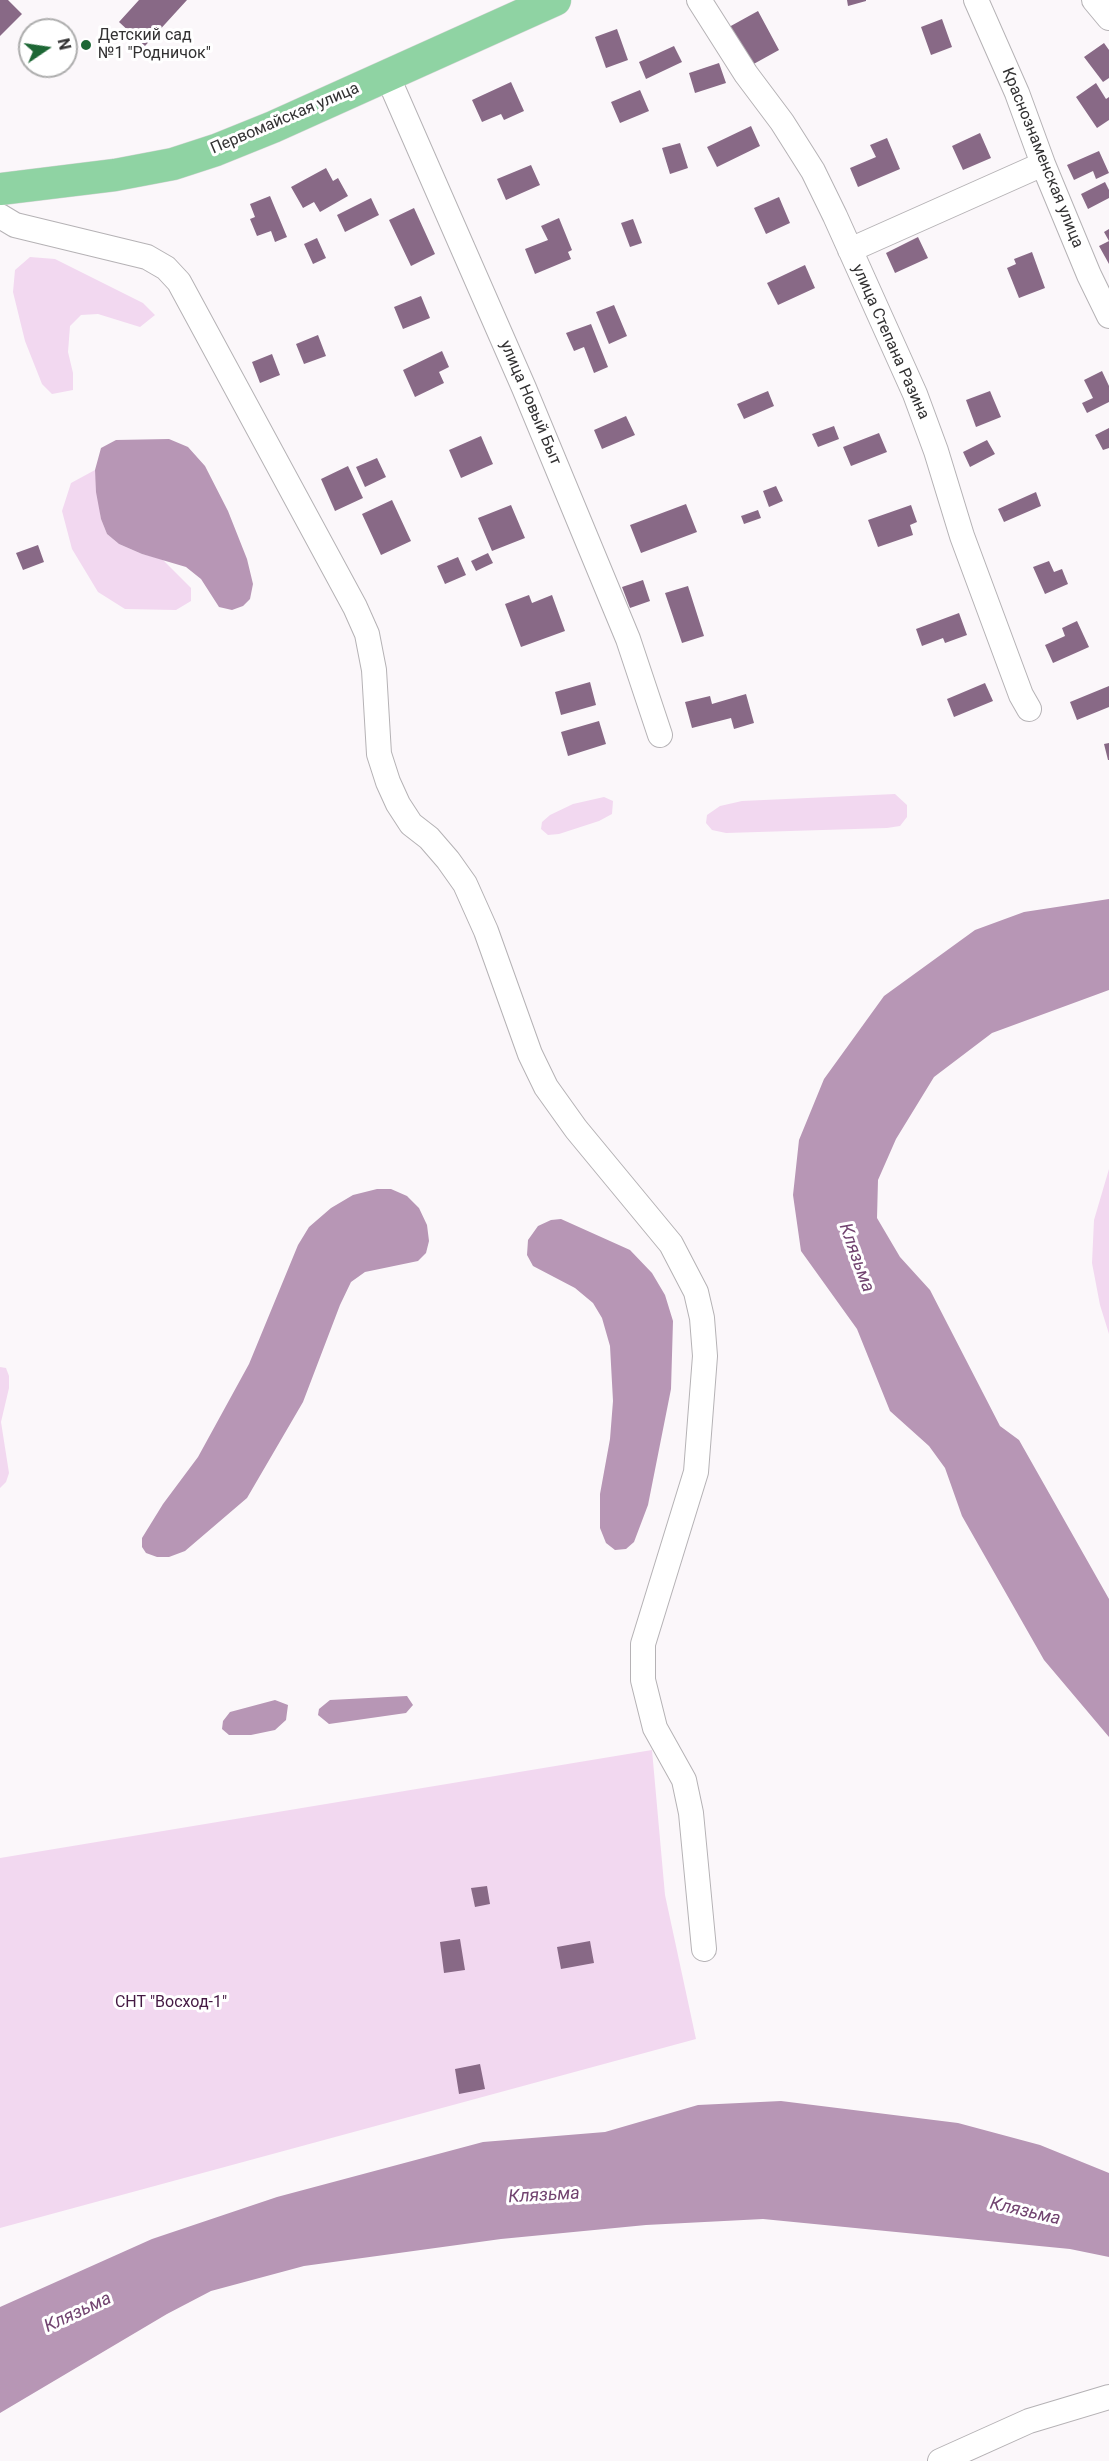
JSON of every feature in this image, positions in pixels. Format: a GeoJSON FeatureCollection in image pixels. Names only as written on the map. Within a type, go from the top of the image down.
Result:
{"type":"FeatureCollection","features":[{"type":"Feature","properties":{"kind":"main road","name":"Первомайская улица"},"geometry":{"type":"LineString","coordinates":[[0,189],[115,175],[173,164],[216,150],[273,127],[555,0]]}},
{"type":"Feature","properties":{"kind":"street","name":"улица Степана Разина"},"geometry":{"type":"LineString","coordinates":[[699,0],[746,74],[782,122],[813,171],[850,250],[915,394],[936,451],[962,536],[1021,695],[1029,709]]}},
{"type":"Feature","properties":{"kind":"street","name":"Краснознаменская улица"},"geometry":{"type":"LineString","coordinates":[[976,0],[1017,93],[1043,164],[1109,316]]}},
{"type":"Feature","properties":{"kind":"street"},"geometry":{"type":"LineString","coordinates":[[1094,0],[1109,18]]}},
{"type":"Feature","properties":{"kind":"street","name":"улица Новый Быт"},"geometry":{"type":"LineString","coordinates":[[387,75],[565,486],[628,639],[660,735]]}},
{"type":"Feature","properties":{"kind":"street"},"geometry":{"type":"LineString","coordinates":[[850,250],[1043,164]]}},
{"type":"Feature","properties":{"kind":"street"},"geometry":{"type":"LineString","coordinates":[[0,216],[15,225],[147,257],[166,268],[179,282],[355,607],[367,634],[374,670],[379,754],[387,782],[398,804],[411,824],[429,838],[465,884],[486,931],[530,1054],[546,1087],[576,1129],[671,1244],[696,1292],[702,1318],[705,1356],[696,1472],[644,1644],[643,1680],[655,1728],[684,1780],[691,1813],[704,1949]]}},
{"type":"Feature","properties":{"kind":"street"},"geometry":{"type":"LineString","coordinates":[[940,2461],[1029,2421],[1109,2397]]}},
{"type":"Feature","properties":{"kind":"green space"},"geometry":{"type":"Polygon","coordinates":[[[30,257],[55,259],[143,303],[155,315],[140,327],[98,314],[81,315],[70,326],[68,352],[73,373],[73,390],[52,394],[42,384],[25,341],[13,292],[15,270],[30,257]]]}},
{"type":"Feature","properties":{"kind":"green space"},"geometry":{"type":"Polygon","coordinates":[[[95,470],[101,519],[107,534],[119,544],[142,554],[162,559],[191,588],[191,601],[176,610],[125,609],[98,592],[72,549],[62,511],[71,483],[95,470]]]}},
{"type":"Feature","properties":{"kind":"green space"},"geometry":{"type":"Polygon","coordinates":[[[895,794],[907,805],[907,817],[900,826],[887,828],[726,833],[712,830],[706,823],[707,815],[720,806],[742,801],[895,794]]]}},
{"type":"Feature","properties":{"kind":"green space"},"geometry":{"type":"Polygon","coordinates":[[[604,797],[613,801],[612,814],[599,821],[559,834],[548,835],[541,829],[542,822],[550,815],[573,804],[604,797]]]}},
{"type":"Feature","properties":{"kind":"green space"},"geometry":{"type":"Polygon","coordinates":[[[1109,1169],[1109,1334],[1100,1305],[1092,1263],[1094,1220],[1109,1169]]]}},
{"type":"Feature","properties":{"kind":"green space"},"geometry":{"type":"Polygon","coordinates":[[[0,1367],[6,1368],[9,1376],[9,1388],[1,1422],[9,1473],[6,1482],[0,1488],[0,1367]]]}},
{"type":"Feature","properties":{"kind":"green space","name":"СНТ \"Восход-1\""},"geometry":{"type":"Polygon","coordinates":[[[652,1750],[665,1895],[696,2039],[0,2228],[0,1858],[652,1750]]]}},
{"type":"Feature","properties":{"kind":"water"},"geometry":{"type":"Polygon","coordinates":[[[169,439],[188,447],[205,466],[228,511],[247,559],[253,584],[250,599],[243,606],[232,610],[219,607],[201,579],[186,567],[142,554],[119,544],[107,534],[101,519],[96,492],[95,470],[101,448],[116,440],[169,439]]]}},
{"type":"Feature","properties":{"kind":"water","name":"Клязьма"},"geometry":{"type":"Polygon","coordinates":[[[1109,899],[1109,990],[992,1033],[934,1077],[896,1139],[878,1180],[877,1218],[900,1257],[930,1290],[1000,1426],[1019,1440],[1109,1599],[1109,1737],[1044,1660],[962,1516],[945,1468],[929,1446],[890,1411],[857,1329],[801,1251],[793,1195],[799,1140],[824,1079],[884,996],[975,930],[1024,912],[1109,899]]]}},
{"type":"Feature","properties":{"kind":"water"},"geometry":{"type":"Polygon","coordinates":[[[377,1189],[391,1189],[407,1196],[419,1208],[427,1225],[429,1241],[426,1253],[418,1261],[365,1272],[351,1282],[303,1402],[247,1498],[185,1551],[169,1557],[157,1557],[146,1553],[142,1547],[142,1538],[163,1504],[198,1457],[249,1364],[298,1245],[309,1227],[331,1208],[353,1195],[377,1189]]]}},
{"type":"Feature","properties":{"kind":"water"},"geometry":{"type":"Polygon","coordinates":[[[561,1219],[630,1250],[652,1273],[665,1295],[673,1321],[671,1389],[648,1505],[634,1542],[626,1549],[615,1550],[606,1543],[600,1528],[600,1494],[610,1439],[613,1401],[610,1346],[602,1318],[593,1303],[575,1288],[533,1266],[527,1255],[528,1240],[538,1226],[551,1220],[561,1219]]]}},
{"type":"Feature","properties":{"kind":"water"},"geometry":{"type":"Polygon","coordinates":[[[407,1696],[413,1705],[406,1713],[329,1724],[318,1715],[319,1709],[330,1700],[407,1696]]]}},
{"type":"Feature","properties":{"kind":"water"},"geometry":{"type":"Polygon","coordinates":[[[275,1700],[288,1705],[286,1720],[275,1730],[251,1735],[229,1735],[222,1729],[223,1721],[230,1712],[275,1700]]]}},
{"type":"Feature","properties":{"kind":"water","name":"Клязьма"},"geometry":{"type":"Polygon","coordinates":[[[781,2101],[958,2123],[1040,2145],[1109,2173],[1109,2257],[1070,2249],[763,2219],[646,2225],[501,2239],[304,2266],[211,2291],[167,2314],[0,2413],[0,2307],[152,2239],[277,2197],[483,2142],[605,2132],[698,2105],[781,2101]]]}},
{"type":"Feature","properties":{"kind":"building"},"geometry":{"type":"Polygon","coordinates":[[[0,0],[8,0],[22,14],[0,36],[0,0]]]}},
{"type":"Feature","properties":{"kind":"building"},"geometry":{"type":"Polygon","coordinates":[[[139,0],[187,0],[145,46],[119,22],[139,0]]]}},
{"type":"Feature","properties":{"kind":"building"},"geometry":{"type":"Polygon","coordinates":[[[847,0],[866,0],[866,1],[848,6],[847,0]]]}},
{"type":"Feature","properties":{"kind":"building"},"geometry":{"type":"Polygon","coordinates":[[[758,11],[779,50],[750,66],[729,27],[758,11]]]}},
{"type":"Feature","properties":{"kind":"building"},"geometry":{"type":"Polygon","coordinates":[[[942,19],[952,47],[931,55],[921,27],[942,19]]]}},
{"type":"Feature","properties":{"kind":"building"},"geometry":{"type":"Polygon","coordinates":[[[617,29],[628,60],[606,68],[595,37],[617,29]]]}},
{"type":"Feature","properties":{"kind":"building"},"geometry":{"type":"Polygon","coordinates":[[[1104,43],[1109,50],[1109,78],[1103,82],[1084,57],[1104,43]]]}},
{"type":"Feature","properties":{"kind":"building"},"geometry":{"type":"Polygon","coordinates":[[[674,46],[682,62],[646,79],[639,62],[674,46]]]}},
{"type":"Feature","properties":{"kind":"building"},"geometry":{"type":"Polygon","coordinates":[[[719,63],[726,83],[695,93],[689,73],[719,63]]]}},
{"type":"Feature","properties":{"kind":"building"},"geometry":{"type":"Polygon","coordinates":[[[511,82],[524,111],[504,120],[501,114],[482,122],[472,100],[511,82]]]}},
{"type":"Feature","properties":{"kind":"building"},"geometry":{"type":"Polygon","coordinates":[[[1096,83],[1106,99],[1109,97],[1109,120],[1097,128],[1076,97],[1096,83]]]}},
{"type":"Feature","properties":{"kind":"building"},"geometry":{"type":"Polygon","coordinates":[[[640,90],[649,111],[620,123],[611,102],[640,90]]]}},
{"type":"Feature","properties":{"kind":"building"},"geometry":{"type":"Polygon","coordinates":[[[751,126],[760,146],[717,167],[707,147],[751,126]]]}},
{"type":"Feature","properties":{"kind":"building"},"geometry":{"type":"Polygon","coordinates":[[[980,133],[991,158],[963,170],[952,146],[980,133]]]}},
{"type":"Feature","properties":{"kind":"building"},"geometry":{"type":"Polygon","coordinates":[[[887,138],[900,169],[858,187],[850,168],[876,157],[870,145],[887,138]]]}},
{"type":"Feature","properties":{"kind":"building"},"geometry":{"type":"Polygon","coordinates":[[[680,143],[688,168],[670,174],[662,148],[680,143]]]}},
{"type":"Feature","properties":{"kind":"building"},"geometry":{"type":"Polygon","coordinates":[[[1099,151],[1109,173],[1096,179],[1093,171],[1074,180],[1067,165],[1099,151]]]}},
{"type":"Feature","properties":{"kind":"building"},"geometry":{"type":"Polygon","coordinates":[[[531,165],[540,185],[506,200],[497,179],[531,165]]]}},
{"type":"Feature","properties":{"kind":"building"},"geometry":{"type":"Polygon","coordinates":[[[326,168],[333,181],[338,178],[348,196],[320,212],[314,202],[303,208],[291,187],[326,168]]]}},
{"type":"Feature","properties":{"kind":"building"},"geometry":{"type":"Polygon","coordinates":[[[1105,182],[1109,190],[1109,198],[1088,209],[1081,194],[1105,182]]]}},
{"type":"Feature","properties":{"kind":"building"},"geometry":{"type":"Polygon","coordinates":[[[270,196],[287,237],[275,242],[271,231],[257,236],[250,219],[255,217],[250,204],[270,196]]]}},
{"type":"Feature","properties":{"kind":"building"},"geometry":{"type":"Polygon","coordinates":[[[779,197],[790,223],[766,234],[754,208],[779,197]]]}},
{"type":"Feature","properties":{"kind":"building"},"geometry":{"type":"Polygon","coordinates":[[[371,198],[379,215],[345,232],[337,215],[371,198]]]}},
{"type":"Feature","properties":{"kind":"building"},"geometry":{"type":"Polygon","coordinates":[[[414,208],[435,254],[411,266],[389,220],[414,208]]]}},
{"type":"Feature","properties":{"kind":"building"},"geometry":{"type":"Polygon","coordinates":[[[559,218],[572,250],[568,252],[571,259],[535,274],[525,249],[548,240],[541,226],[559,218]]]}},
{"type":"Feature","properties":{"kind":"building"},"geometry":{"type":"Polygon","coordinates":[[[633,219],[642,243],[630,247],[621,223],[633,219]]]}},
{"type":"Feature","properties":{"kind":"building"},"geometry":{"type":"Polygon","coordinates":[[[1109,229],[1109,241],[1104,232],[1109,229]]]}},
{"type":"Feature","properties":{"kind":"building"},"geometry":{"type":"Polygon","coordinates":[[[918,237],[928,258],[895,273],[886,253],[918,237]]]}},
{"type":"Feature","properties":{"kind":"building"},"geometry":{"type":"Polygon","coordinates":[[[317,238],[326,258],[313,264],[304,244],[317,238]]]}},
{"type":"Feature","properties":{"kind":"building"},"geometry":{"type":"Polygon","coordinates":[[[1109,241],[1109,264],[1099,246],[1109,241]]]}},
{"type":"Feature","properties":{"kind":"building"},"geometry":{"type":"Polygon","coordinates":[[[1032,252],[1045,288],[1019,298],[1007,268],[1016,264],[1014,259],[1032,252]]]}},
{"type":"Feature","properties":{"kind":"building"},"geometry":{"type":"Polygon","coordinates":[[[805,265],[815,288],[778,305],[767,283],[805,265]]]}},
{"type":"Feature","properties":{"kind":"building"},"geometry":{"type":"Polygon","coordinates":[[[421,296],[430,318],[403,329],[394,307],[421,296]]]}},
{"type":"Feature","properties":{"kind":"building"},"geometry":{"type":"Polygon","coordinates":[[[614,305],[627,336],[609,344],[596,312],[614,305]]]}},
{"type":"Feature","properties":{"kind":"building"},"geometry":{"type":"Polygon","coordinates":[[[591,324],[608,367],[594,373],[584,347],[574,351],[566,333],[591,324]]]}},
{"type":"Feature","properties":{"kind":"building"},"geometry":{"type":"Polygon","coordinates":[[[318,335],[326,356],[304,364],[296,344],[318,335]]]}},
{"type":"Feature","properties":{"kind":"building"},"geometry":{"type":"Polygon","coordinates":[[[442,351],[449,367],[439,372],[444,383],[415,397],[403,370],[442,351]]]}},
{"type":"Feature","properties":{"kind":"building"},"geometry":{"type":"Polygon","coordinates":[[[272,354],[280,375],[260,383],[252,362],[272,354]]]}},
{"type":"Feature","properties":{"kind":"building"},"geometry":{"type":"Polygon","coordinates":[[[1102,371],[1109,386],[1109,402],[1087,413],[1082,403],[1093,398],[1084,380],[1102,371]]]}},
{"type":"Feature","properties":{"kind":"building"},"geometry":{"type":"Polygon","coordinates":[[[768,391],[774,406],[744,419],[737,404],[768,391]]]}},
{"type":"Feature","properties":{"kind":"building"},"geometry":{"type":"Polygon","coordinates":[[[990,391],[1001,417],[976,427],[966,400],[990,391]]]}},
{"type":"Feature","properties":{"kind":"building"},"geometry":{"type":"Polygon","coordinates":[[[626,416],[635,435],[602,449],[594,430],[626,416]]]}},
{"type":"Feature","properties":{"kind":"building"},"geometry":{"type":"Polygon","coordinates":[[[834,426],[839,439],[818,447],[812,434],[834,426]]]}},
{"type":"Feature","properties":{"kind":"building"},"geometry":{"type":"Polygon","coordinates":[[[1109,428],[1109,448],[1103,450],[1095,435],[1109,428]]]}},
{"type":"Feature","properties":{"kind":"building"},"geometry":{"type":"Polygon","coordinates":[[[879,433],[887,452],[851,466],[843,447],[879,433]]]}},
{"type":"Feature","properties":{"kind":"building"},"geometry":{"type":"Polygon","coordinates":[[[481,436],[493,464],[461,478],[449,450],[481,436]]]}},
{"type":"Feature","properties":{"kind":"building"},"geometry":{"type":"Polygon","coordinates":[[[987,440],[995,454],[970,467],[963,452],[987,440]]]}},
{"type":"Feature","properties":{"kind":"building"},"geometry":{"type":"Polygon","coordinates":[[[377,458],[386,477],[365,487],[356,467],[377,458]]]}},
{"type":"Feature","properties":{"kind":"building"},"geometry":{"type":"Polygon","coordinates":[[[348,466],[363,498],[335,511],[321,479],[348,466]]]}},
{"type":"Feature","properties":{"kind":"building"},"geometry":{"type":"Polygon","coordinates":[[[776,486],[783,501],[769,507],[763,491],[776,486]]]}},
{"type":"Feature","properties":{"kind":"building"},"geometry":{"type":"Polygon","coordinates":[[[1036,492],[1041,506],[1004,522],[998,509],[1036,492]]]}},
{"type":"Feature","properties":{"kind":"building"},"geometry":{"type":"Polygon","coordinates":[[[392,500],[411,541],[381,555],[362,514],[392,500]]]}},
{"type":"Feature","properties":{"kind":"building"},"geometry":{"type":"Polygon","coordinates":[[[686,504],[697,532],[641,553],[630,525],[686,504]]]}},
{"type":"Feature","properties":{"kind":"building"},"geometry":{"type":"Polygon","coordinates":[[[511,505],[525,538],[492,551],[478,518],[511,505]]]}},
{"type":"Feature","properties":{"kind":"building"},"geometry":{"type":"Polygon","coordinates":[[[911,505],[917,522],[910,525],[913,535],[878,547],[868,520],[911,505]]]}},
{"type":"Feature","properties":{"kind":"building"},"geometry":{"type":"Polygon","coordinates":[[[758,510],[761,518],[744,524],[741,516],[758,510]]]}},
{"type":"Feature","properties":{"kind":"building"},"geometry":{"type":"Polygon","coordinates":[[[38,545],[44,562],[23,570],[16,553],[38,545]]]}},
{"type":"Feature","properties":{"kind":"building"},"geometry":{"type":"Polygon","coordinates":[[[488,553],[493,563],[476,571],[471,561],[488,553]]]}},
{"type":"Feature","properties":{"kind":"building"},"geometry":{"type":"Polygon","coordinates":[[[458,557],[466,575],[445,584],[437,566],[458,557]]]}},
{"type":"Feature","properties":{"kind":"building"},"geometry":{"type":"Polygon","coordinates":[[[1049,561],[1054,572],[1062,569],[1068,584],[1045,594],[1033,567],[1049,561]]]}},
{"type":"Feature","properties":{"kind":"building"},"geometry":{"type":"Polygon","coordinates":[[[643,580],[650,601],[630,608],[622,587],[643,580]]]}},
{"type":"Feature","properties":{"kind":"building"},"geometry":{"type":"Polygon","coordinates":[[[688,586],[704,636],[682,643],[665,593],[688,586]]]}},
{"type":"Feature","properties":{"kind":"building"},"geometry":{"type":"Polygon","coordinates":[[[529,595],[532,603],[552,595],[565,631],[521,647],[505,604],[529,595]]]}},
{"type":"Feature","properties":{"kind":"building"},"geometry":{"type":"Polygon","coordinates":[[[959,613],[967,635],[945,643],[943,638],[922,646],[916,629],[959,613]]]}},
{"type":"Feature","properties":{"kind":"building"},"geometry":{"type":"Polygon","coordinates":[[[1077,621],[1089,647],[1053,663],[1045,645],[1065,636],[1062,628],[1077,621]]]}},
{"type":"Feature","properties":{"kind":"building"},"geometry":{"type":"Polygon","coordinates":[[[590,682],[596,705],[561,715],[555,692],[590,682]]]}},
{"type":"Feature","properties":{"kind":"building"},"geometry":{"type":"Polygon","coordinates":[[[985,683],[993,701],[954,717],[947,699],[985,683]]]}},
{"type":"Feature","properties":{"kind":"building"},"geometry":{"type":"Polygon","coordinates":[[[1109,686],[1109,707],[1077,720],[1070,702],[1109,686]]]}},
{"type":"Feature","properties":{"kind":"building"},"geometry":{"type":"Polygon","coordinates":[[[746,694],[754,723],[734,729],[731,718],[692,728],[685,702],[710,696],[712,704],[746,694]]]}},
{"type":"Feature","properties":{"kind":"building"},"geometry":{"type":"Polygon","coordinates":[[[599,721],[606,744],[568,756],[561,732],[599,721]]]}},
{"type":"Feature","properties":{"kind":"building"},"geometry":{"type":"Polygon","coordinates":[[[1109,743],[1109,760],[1108,760],[1104,744],[1109,743]]]}},
{"type":"Feature","properties":{"kind":"building"},"geometry":{"type":"Polygon","coordinates":[[[487,1886],[490,1904],[475,1907],[471,1888],[487,1886]]]}},
{"type":"Feature","properties":{"kind":"building"},"geometry":{"type":"Polygon","coordinates":[[[460,1939],[465,1970],[444,1973],[440,1942],[460,1939]]]}},
{"type":"Feature","properties":{"kind":"building"},"geometry":{"type":"Polygon","coordinates":[[[590,1941],[594,1963],[561,1969],[557,1947],[590,1941]]]}},
{"type":"Feature","properties":{"kind":"building"},"geometry":{"type":"Polygon","coordinates":[[[480,2064],[485,2089],[459,2094],[455,2069],[480,2064]]]}},
{"type":"Feature","properties":{"kind":"place","name":"Детский сад №1 \"Родничок\""},"geometry":{"type":"Point","coordinates":[86,45]}}]}
